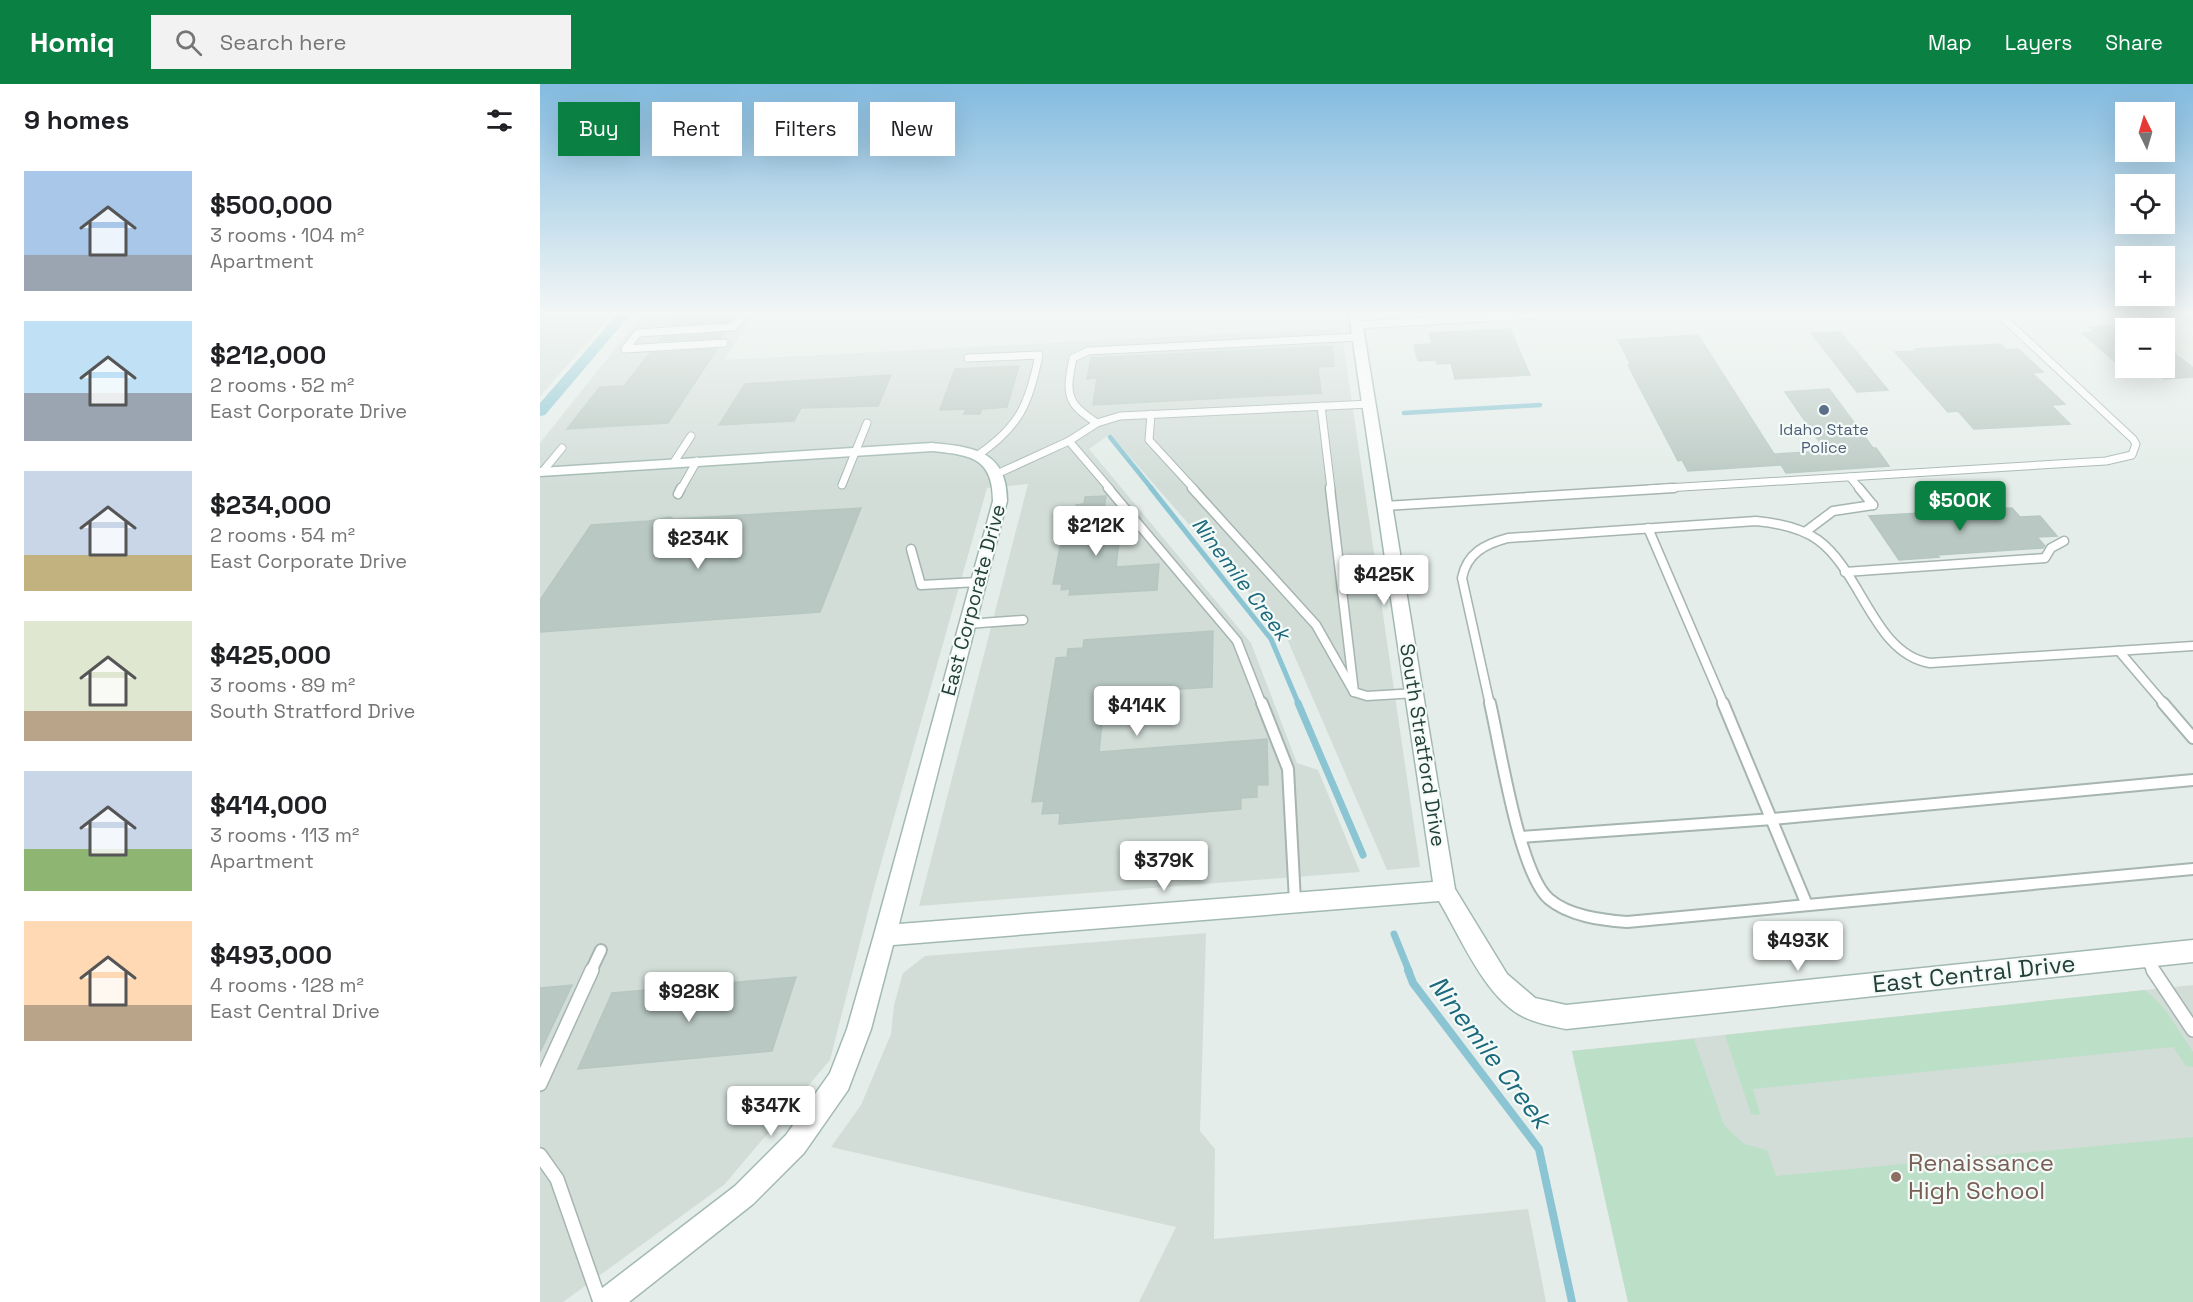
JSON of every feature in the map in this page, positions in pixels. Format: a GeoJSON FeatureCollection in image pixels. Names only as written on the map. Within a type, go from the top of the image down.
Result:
{"type":"FeatureCollection","features":[{"type":"Feature","properties":{"kind":"street","name":"South Stratford Drive"},"geometry":{"type":"LineString","coordinates":[[1364,372],[1445,891]]}},
{"type":"Feature","properties":{"kind":"street"},"geometry":{"type":"LineString","coordinates":[[542,472],[932,447],[960,449],[978,455],[999,472]]}},
{"type":"Feature","properties":{"kind":"street","name":"East Corporate Drive"},"geometry":{"type":"LineString","coordinates":[[607,1302],[744,1196],[795,1144],[839,1081],[859,1029],[1000,501],[1002,486],[999,472]]}},
{"type":"Feature","properties":{"kind":"street"},"geometry":{"type":"LineString","coordinates":[[885,935],[1445,891]]}},
{"type":"Feature","properties":{"kind":"street","name":"East Central Drive"},"geometry":{"type":"LineString","coordinates":[[1445,891],[1499,982],[1528,1007],[1566,1017],[2193,951]]}},
{"type":"Feature","properties":{"kind":"lane"},"geometry":{"type":"LineString","coordinates":[[978,455],[999,441],[1016,424],[1031,399],[1036,372]]}},
{"type":"Feature","properties":{"kind":"lane"},"geometry":{"type":"LineString","coordinates":[[1071,372],[1068,386],[1070,403],[1081,414],[1097,423]]}},
{"type":"Feature","properties":{"kind":"lane"},"geometry":{"type":"LineString","coordinates":[[1385,506],[2106,461],[2132,455],[2136,444],[2133,439],[2061,372]]}},
{"type":"Feature","properties":{"kind":"lane"},"geometry":{"type":"LineString","coordinates":[[999,472],[1069,441],[1097,423],[1120,416],[1370,404]]}},
{"type":"Feature","properties":{"kind":"lane"},"geometry":{"type":"LineString","coordinates":[[1321,406],[1354,692]]}},
{"type":"Feature","properties":{"kind":"lane"},"geometry":{"type":"LineString","coordinates":[[1151,414],[1149,440],[1316,625],[1354,692],[1366,696],[1416,693]]}},
{"type":"Feature","properties":{"kind":"lane"},"geometry":{"type":"LineString","coordinates":[[842,485],[867,423]]}},
{"type":"Feature","properties":{"kind":"lane"},"geometry":{"type":"LineString","coordinates":[[674,462],[691,436]]}},
{"type":"Feature","properties":{"kind":"lane"},"geometry":{"type":"LineString","coordinates":[[1069,441],[1236,641],[1288,769],[1295,901]]}},
{"type":"Feature","properties":{"kind":"lane"},"geometry":{"type":"LineString","coordinates":[[542,472],[562,448]]}},
{"type":"Feature","properties":{"kind":"lane"},"geometry":{"type":"LineString","coordinates":[[678,494],[697,461]]}},
{"type":"Feature","properties":{"kind":"lane"},"geometry":{"type":"LineString","coordinates":[[1805,532],[1833,511],[1873,505],[1851,477]]}},
{"type":"Feature","properties":{"kind":"lane"},"geometry":{"type":"LineString","coordinates":[[2193,646],[1945,664],[1915,661],[1901,654],[1892,644],[1827,547],[1805,532],[1773,522],[1756,521],[1501,539],[1472,553],[1462,569],[1462,578],[1520,837],[1533,876],[1545,896],[1578,914],[1600,920],[1627,922],[2193,869]]}},
{"type":"Feature","properties":{"kind":"lane"},"geometry":{"type":"LineString","coordinates":[[1648,528],[1773,819],[1807,905]]}},
{"type":"Feature","properties":{"kind":"lane"},"geometry":{"type":"LineString","coordinates":[[1845,572],[2045,558],[2051,548],[2064,540]]}},
{"type":"Feature","properties":{"kind":"lane"},"geometry":{"type":"LineString","coordinates":[[911,549],[921,585],[978,582]]}},
{"type":"Feature","properties":{"kind":"lane"},"geometry":{"type":"LineString","coordinates":[[967,624],[1023,620]]}},
{"type":"Feature","properties":{"kind":"lane"},"geometry":{"type":"LineString","coordinates":[[2119,651],[2193,738]]}},
{"type":"Feature","properties":{"kind":"lane"},"geometry":{"type":"LineString","coordinates":[[1520,837],[1773,819],[2193,780]]}},
{"type":"Feature","properties":{"kind":"lane"},"geometry":{"type":"LineString","coordinates":[[540,1084],[601,950]]}},
{"type":"Feature","properties":{"kind":"lane"},"geometry":{"type":"LineString","coordinates":[[2144,956],[2193,1029]]}},
{"type":"Feature","properties":{"kind":"lane"},"geometry":{"type":"LineString","coordinates":[[540,1155],[557,1179],[600,1302]]}},
{"type":"Feature","properties":{"kind":"shaded area"},"geometry":{"type":"Polygon","coordinates":[[[540,372],[561,372],[540,396],[540,372]]]}},
{"type":"Feature","properties":{"kind":"shaded area"},"geometry":{"type":"Polygon","coordinates":[[[597,372],[1347,372],[1420,867],[1387,870],[1285,634],[1110,434],[1089,449],[1251,643],[1297,763],[1318,770],[1360,872],[919,906],[1028,484],[987,488],[874,888],[830,1060],[724,1185],[563,1302],[540,1302],[540,443],[597,372]]]}},
{"type":"Feature","properties":{"kind":"shaded area"},"geometry":{"type":"Polygon","coordinates":[[[1206,933],[1200,1131],[1215,1149],[1214,1239],[1528,1209],[1546,1302],[1139,1302],[1176,1227],[831,1147],[861,1105],[891,1034],[894,1005],[903,973],[925,956],[1206,933]]]}},
{"type":"Feature","properties":{"kind":"shaded area","name":"Renaissance High School"},"geometry":{"type":"Polygon","coordinates":[[[2193,985],[2193,1302],[1628,1302],[1572,1051],[2193,985]]]}},
{"type":"Feature","properties":{"kind":"green space"},"geometry":{"type":"Polygon","coordinates":[[[2145,990],[2164,1008],[2193,1052],[2193,1067],[2186,1066],[2173,1047],[1753,1089],[1760,1114],[1756,1115],[1751,1114],[1725,1035],[2145,990]]]}},
{"type":"Feature","properties":{"kind":"green space"},"geometry":{"type":"Polygon","coordinates":[[[1694,1039],[1724,1125],[1744,1144],[1767,1150],[1776,1176],[2193,1137],[2193,1302],[1628,1302],[1572,1051],[1694,1039]]]}},
{"type":"Feature","properties":{"kind":"building"},"geometry":{"type":"Polygon","coordinates":[[[635,372],[702,372],[668,423],[567,429],[600,387],[624,386],[635,372]]]}},
{"type":"Feature","properties":{"kind":"building"},"geometry":{"type":"Polygon","coordinates":[[[954,372],[1017,372],[1007,407],[982,409],[980,414],[964,414],[966,409],[940,410],[954,372]]]}},
{"type":"Feature","properties":{"kind":"building"},"geometry":{"type":"Polygon","coordinates":[[[1088,372],[1319,372],[1321,393],[1093,405],[1097,378],[1087,379],[1088,372]]]}},
{"type":"Feature","properties":{"kind":"building"},"geometry":{"type":"Polygon","coordinates":[[[1453,372],[1529,372],[1530,375],[1455,379],[1453,372]]]}},
{"type":"Feature","properties":{"kind":"building"},"geometry":{"type":"Polygon","coordinates":[[[1632,372],[1722,372],[1781,465],[1688,471],[1682,460],[1678,461],[1632,372]]]}},
{"type":"Feature","properties":{"kind":"building"},"geometry":{"type":"Polygon","coordinates":[[[1841,372],[1873,372],[1888,390],[1857,392],[1841,372]]]}},
{"type":"Feature","properties":{"kind":"building"},"geometry":{"type":"Polygon","coordinates":[[[1913,372],[2043,372],[2032,373],[2065,404],[2051,405],[2070,424],[1974,429],[1958,411],[1948,412],[1913,372]]]}},
{"type":"Feature","properties":{"kind":"building"},"geometry":{"type":"Polygon","coordinates":[[[2175,372],[2193,372],[2193,377],[2164,379],[2175,378],[2175,372]]]}},
{"type":"Feature","properties":{"kind":"building"},"geometry":{"type":"Polygon","coordinates":[[[891,375],[878,406],[801,408],[794,421],[719,425],[745,384],[891,375]]]}},
{"type":"Feature","properties":{"kind":"building"},"geometry":{"type":"Polygon","coordinates":[[[1829,389],[1889,466],[1786,473],[1775,454],[1826,451],[1785,392],[1829,389]]]}},
{"type":"Feature","properties":{"kind":"building"},"geometry":{"type":"Polygon","coordinates":[[[1106,496],[1099,543],[1119,542],[1116,567],[1159,564],[1157,590],[1069,595],[1070,589],[1061,590],[1062,584],[1053,584],[1067,510],[1076,510],[1076,505],[1084,504],[1085,497],[1106,496]]]}},
{"type":"Feature","properties":{"kind":"building"},"geometry":{"type":"Polygon","coordinates":[[[861,508],[820,612],[540,632],[540,600],[591,525],[649,521],[670,517],[674,519],[861,508]]]}},
{"type":"Feature","properties":{"kind":"building"},"geometry":{"type":"Polygon","coordinates":[[[2012,508],[2020,517],[2040,516],[2057,536],[2037,537],[2045,546],[2043,548],[1937,555],[1939,557],[1899,560],[1869,516],[2012,508]]]}},
{"type":"Feature","properties":{"kind":"building"},"geometry":{"type":"Polygon","coordinates":[[[1213,631],[1212,687],[1105,694],[1099,752],[1267,739],[1268,785],[1257,785],[1257,797],[1241,798],[1241,809],[1059,824],[1060,813],[1042,814],[1044,801],[1032,802],[1056,658],[1067,657],[1068,649],[1083,648],[1084,640],[1213,631]]]}},
{"type":"Feature","properties":{"kind":"building"},"geometry":{"type":"Polygon","coordinates":[[[796,977],[772,1051],[578,1069],[612,993],[796,977]]]}},
{"type":"Feature","properties":{"kind":"building"},"geometry":{"type":"Polygon","coordinates":[[[572,985],[540,1052],[540,988],[572,985]]]}},
{"type":"Feature","properties":{"kind":"waterway"},"geometry":{"type":"LineString","coordinates":[[540,412],[575,372]]}},
{"type":"Feature","properties":{"kind":"waterway"},"geometry":{"type":"LineString","coordinates":[[1404,413],[1540,405]]}},
{"type":"Feature","properties":{"kind":"waterway","name":"Ninemile Creek"},"geometry":{"type":"LineString","coordinates":[[1110,437],[1152,489]]}},
{"type":"Feature","properties":{"kind":"waterway","name":"Ninemile Creek"},"geometry":{"type":"LineString","coordinates":[[1151,488],[1271,639],[1299,705]]}},
{"type":"Feature","properties":{"kind":"waterway","name":"Ninemile Creek"},"geometry":{"type":"LineString","coordinates":[[1298,703],[1363,855]]}},
{"type":"Feature","properties":{"kind":"waterway","name":"Ninemile Creek"},"geometry":{"type":"LineString","coordinates":[[1394,934],[1409,971]]}},
{"type":"Feature","properties":{"kind":"waterway","name":"Ninemile Creek"},"geometry":{"type":"LineString","coordinates":[[1408,970],[1413,983],[1539,1149],[1572,1302]]}},
{"type":"Feature","properties":{"kind":"place","name":"Idaho State Police"},"geometry":{"type":"Point","coordinates":[1824,410]}},
{"type":"Feature","properties":{"kind":"place","name":"Renaissance High School"},"geometry":{"type":"Point","coordinates":[1896,1177]}}]}
